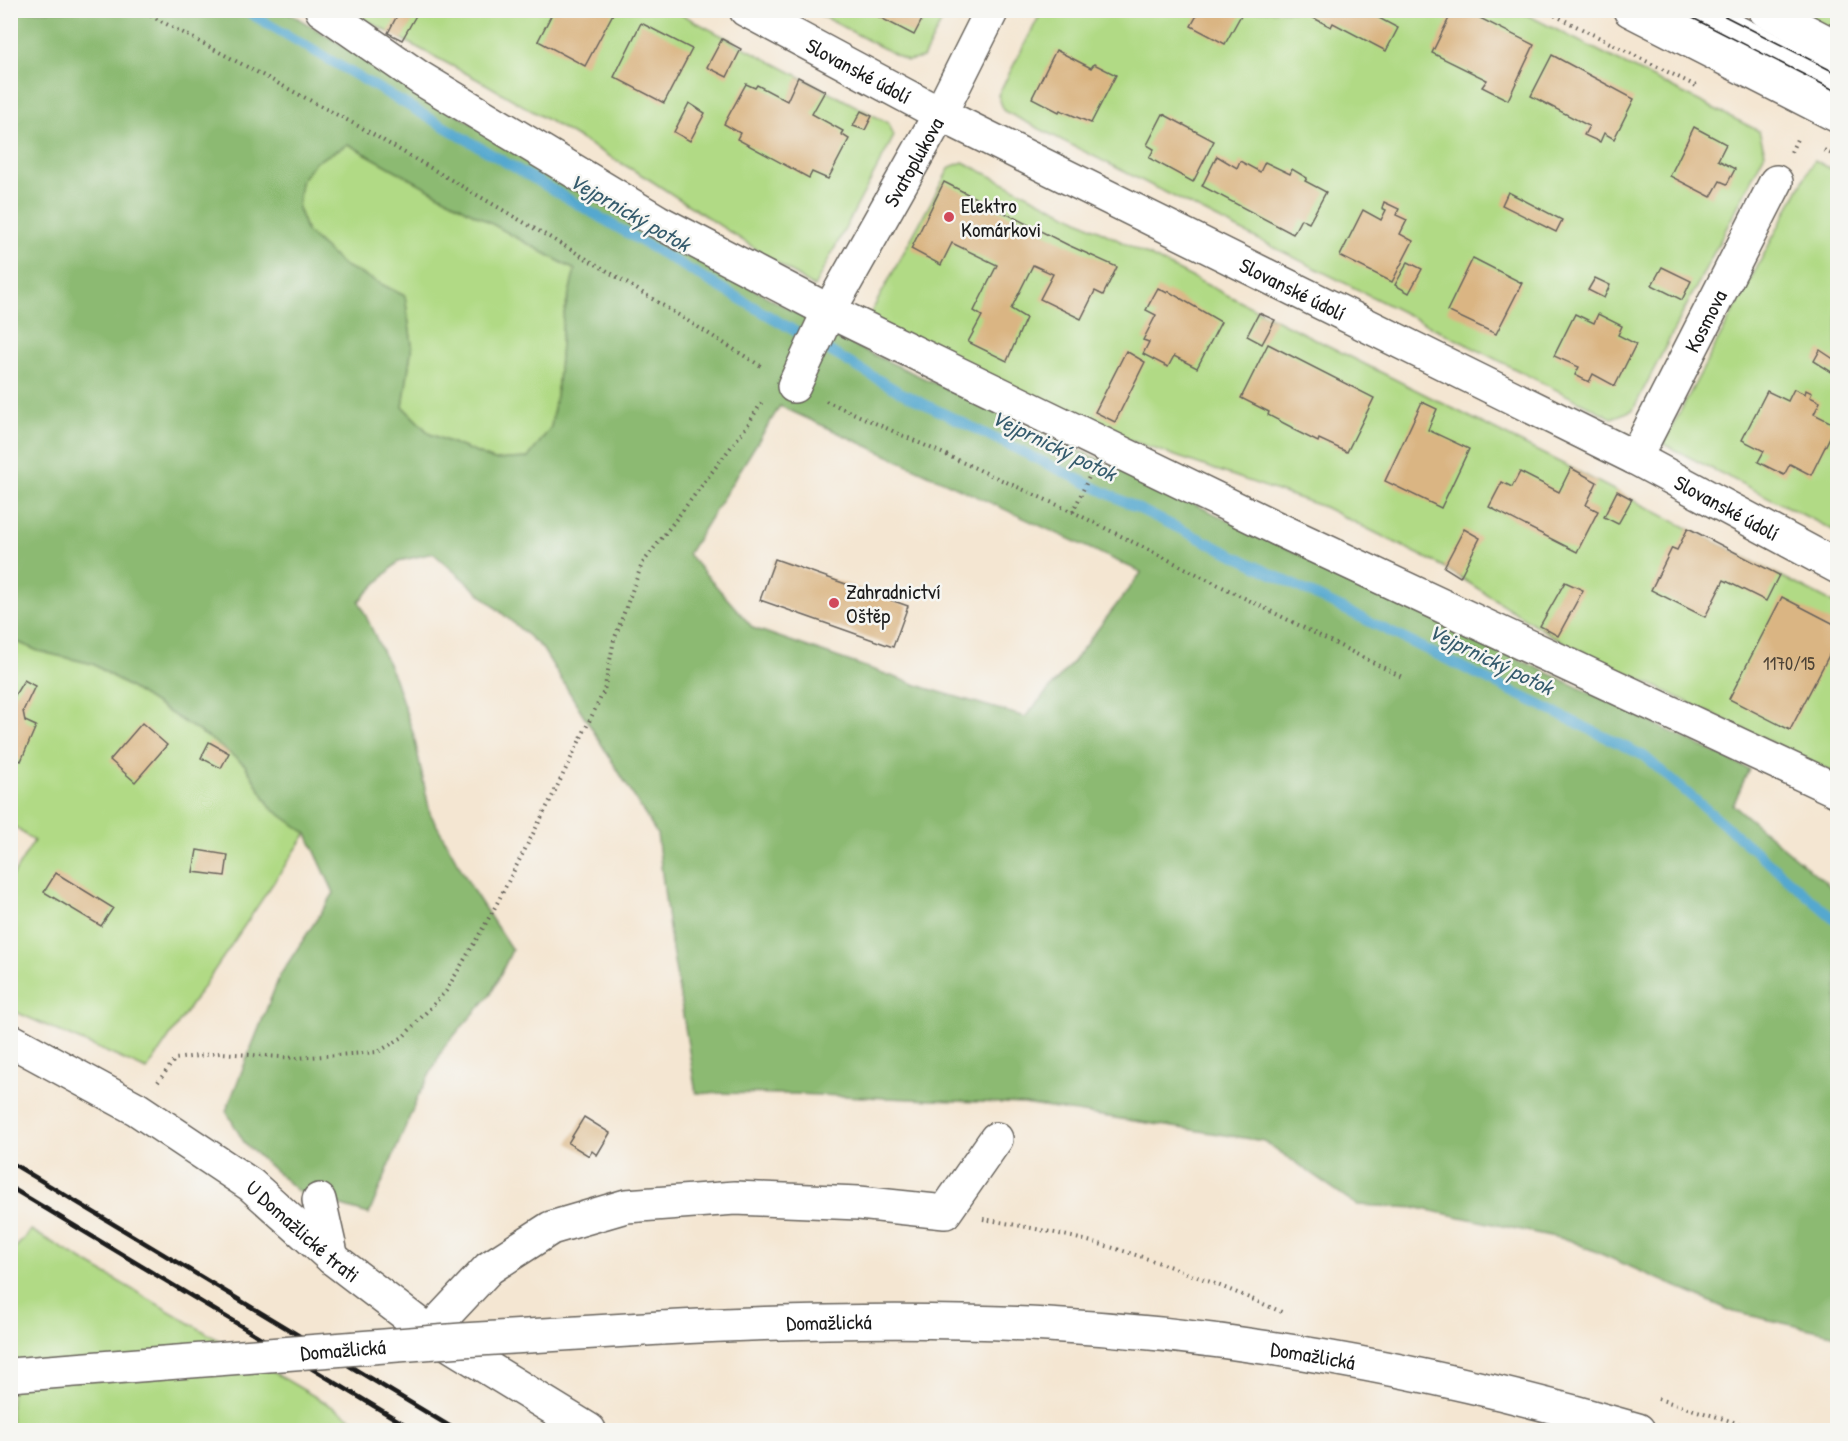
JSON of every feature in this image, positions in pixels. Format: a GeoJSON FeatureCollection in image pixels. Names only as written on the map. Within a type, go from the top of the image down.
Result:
{"type":"FeatureCollection","features":[{"type":"Feature","properties":{"kind":"street"},"geometry":{"type":"LineString","coordinates":[[322,10],[420,78],[657,221],[826,317],[1838,791]]}},
{"type":"Feature","properties":{"kind":"street","name":"Slovanské údolí"},"geometry":{"type":"LineString","coordinates":[[746,10],[940,114],[1635,458],[1838,567]]}},
{"type":"Feature","properties":{"kind":"street","name":"Svatoplukova"},"geometry":{"type":"LineString","coordinates":[[799,375],[826,317],[940,114],[992,10]]}},
{"type":"Feature","properties":{"kind":"street"},"geometry":{"type":"LineString","coordinates":[[1630,10],[1740,35],[1838,116]]}},
{"type":"Feature","properties":{"kind":"street"},"geometry":{"type":"LineString","coordinates":[[1693,10],[1838,84]]}},
{"type":"Feature","properties":{"kind":"street"},"geometry":{"type":"LineString","coordinates":[[1765,10],[1838,48]]}},
{"type":"Feature","properties":{"kind":"street","name":"Kosmova"},"geometry":{"type":"LineString","coordinates":[[1635,458],[1776,182]]}},
{"type":"Feature","properties":{"kind":"street","name":"U Domažlické trati"},"geometry":{"type":"LineString","coordinates":[[10,1040],[137,1109],[251,1185],[332,1258],[429,1332],[589,1431]]}},
{"type":"Feature","properties":{"kind":"street"},"geometry":{"type":"LineString","coordinates":[[429,1332],[489,1268],[551,1228],[626,1206],[735,1198],[859,1203],[945,1212],[996,1138]]}},
{"type":"Feature","properties":{"kind":"street"},"geometry":{"type":"LineString","coordinates":[[319,1200],[332,1258]]}},
{"type":"Feature","properties":{"kind":"street","name":"Domažlická"},"geometry":{"type":"LineString","coordinates":[[10,1375],[462,1340],[661,1328],[786,1322],[951,1321],[1050,1325],[1175,1336],[1274,1348],[1373,1365],[1568,1410],[1638,1431]]}},
{"type":"Feature","properties":{"kind":"path"},"geometry":{"type":"LineString","coordinates":[[140,10],[362,128],[604,269],[799,375],[1402,677]]}},
{"type":"Feature","properties":{"kind":"path"},"geometry":{"type":"LineString","coordinates":[[1544,10],[1702,90]]}},
{"type":"Feature","properties":{"kind":"path"},"geometry":{"type":"LineString","coordinates":[[1793,134],[1808,142]]}},
{"type":"Feature","properties":{"kind":"path"},"geometry":{"type":"LineString","coordinates":[[1818,147],[1838,157]]}},
{"type":"Feature","properties":{"kind":"path"},"geometry":{"type":"LineString","coordinates":[[137,1109],[175,1059],[220,1053],[296,1058],[378,1052],[403,1037],[446,991],[493,911],[604,691],[614,639],[642,564],[747,426],[765,396],[799,375]]}},
{"type":"Feature","properties":{"kind":"path"},"geometry":{"type":"LineString","coordinates":[[1073,512],[1092,471]]}},
{"type":"Feature","properties":{"kind":"path"},"geometry":{"type":"LineString","coordinates":[[945,1212],[1050,1231],[1137,1255],[1219,1285],[1284,1313]]}},
{"type":"Feature","properties":{"kind":"green space"},"geometry":{"type":"Polygon","coordinates":[[[11,11],[286,11],[646,229],[857,347],[1188,501],[1749,769],[1733,805],[1837,892],[1837,1335],[1734,1312],[1569,1240],[1418,1208],[1357,1205],[1264,1141],[1024,1104],[796,1094],[696,1093],[670,937],[657,834],[542,648],[433,553],[399,561],[359,601],[395,679],[414,736],[430,813],[474,892],[512,950],[491,994],[444,1047],[417,1099],[369,1214],[301,1194],[245,1144],[226,1111],[280,975],[334,893],[307,834],[271,808],[245,765],[208,737],[93,664],[38,651],[11,639],[11,11]],[[348,144],[314,163],[301,181],[298,208],[307,232],[343,265],[405,296],[412,345],[403,407],[430,434],[494,460],[528,458],[551,427],[558,383],[563,318],[575,270],[348,144]],[[780,406],[688,554],[753,628],[926,688],[1025,717],[1071,664],[1141,573],[1141,572],[780,406]]]}},
{"type":"Feature","properties":{"kind":"green space"},"geometry":{"type":"Polygon","coordinates":[[[349,11],[675,11],[888,123],[894,136],[814,287],[650,180],[486,84],[349,11]]]}},
{"type":"Feature","properties":{"kind":"green space"},"geometry":{"type":"Polygon","coordinates":[[[813,11],[947,11],[923,58],[907,61],[813,11]]]}},
{"type":"Feature","properties":{"kind":"green space"},"geometry":{"type":"Polygon","coordinates":[[[1042,11],[1519,11],[1759,131],[1765,153],[1633,410],[1612,418],[1004,111],[998,95],[1042,11]]]}},
{"type":"Feature","properties":{"kind":"green space"},"geometry":{"type":"Polygon","coordinates":[[[1787,11],[1828,11],[1837,15],[1837,38],[1787,11]]]}},
{"type":"Feature","properties":{"kind":"green space"},"geometry":{"type":"Polygon","coordinates":[[[348,144],[575,270],[563,318],[558,383],[551,427],[528,458],[494,460],[430,434],[403,407],[412,345],[405,296],[343,265],[307,232],[298,208],[301,181],[314,163],[348,144]]]}},
{"type":"Feature","properties":{"kind":"green space"},"geometry":{"type":"Polygon","coordinates":[[[1814,160],[1837,172],[1837,532],[1663,444],[1814,160]]]}},
{"type":"Feature","properties":{"kind":"green space"},"geometry":{"type":"Polygon","coordinates":[[[963,162],[1571,468],[1837,605],[1837,774],[1557,639],[1444,567],[1324,507],[1088,426],[867,320],[950,167],[963,162]]]}},
{"type":"Feature","properties":{"kind":"green space"},"geometry":{"type":"Polygon","coordinates":[[[11,639],[38,651],[93,664],[208,737],[245,765],[271,808],[307,833],[147,1070],[11,1010],[10,880],[34,841],[11,824],[11,639]]]}},
{"type":"Feature","properties":{"kind":"green space"},"geometry":{"type":"Polygon","coordinates":[[[31,1230],[372,1430],[11,1430],[11,1253],[31,1230]]]}},
{"type":"Feature","properties":{"kind":"building"},"geometry":{"type":"Polygon","coordinates":[[[400,10],[419,10],[402,40],[388,33],[400,10]]]}},
{"type":"Feature","properties":{"kind":"building"},"geometry":{"type":"Polygon","coordinates":[[[554,10],[615,10],[585,66],[538,41],[554,10]]]}},
{"type":"Feature","properties":{"kind":"building"},"geometry":{"type":"Polygon","coordinates":[[[875,10],[927,10],[914,35],[873,14],[875,10]]]}},
{"type":"Feature","properties":{"kind":"building"},"geometry":{"type":"Polygon","coordinates":[[[1200,10],[1233,10],[1241,15],[1225,44],[1191,26],[1200,10]]]}},
{"type":"Feature","properties":{"kind":"building"},"geometry":{"type":"Polygon","coordinates":[[[1298,10],[1378,10],[1375,16],[1398,28],[1386,51],[1333,23],[1331,27],[1298,10]]]}},
{"type":"Feature","properties":{"kind":"building"},"geometry":{"type":"Polygon","coordinates":[[[1453,10],[1464,10],[1534,45],[1508,100],[1482,87],[1487,80],[1432,53],[1453,10]]]}},
{"type":"Feature","properties":{"kind":"building"},"geometry":{"type":"Polygon","coordinates":[[[641,23],[692,49],[664,103],[614,77],[641,23]]]}},
{"type":"Feature","properties":{"kind":"building"},"geometry":{"type":"Polygon","coordinates":[[[722,39],[741,49],[727,77],[707,67],[722,39]]]}},
{"type":"Feature","properties":{"kind":"building"},"geometry":{"type":"Polygon","coordinates":[[[1056,50],[1091,68],[1094,64],[1116,75],[1091,123],[1060,110],[1059,112],[1032,98],[1056,50]]]}},
{"type":"Feature","properties":{"kind":"building"},"geometry":{"type":"Polygon","coordinates":[[[1552,55],[1634,99],[1614,139],[1604,133],[1600,142],[1584,135],[1589,126],[1531,96],[1552,55]]]}},
{"type":"Feature","properties":{"kind":"building"},"geometry":{"type":"Polygon","coordinates":[[[798,77],[825,91],[812,114],[843,131],[841,134],[849,139],[828,179],[812,172],[809,178],[737,139],[740,133],[724,124],[746,84],[755,88],[757,85],[787,101],[798,77]]]}},
{"type":"Feature","properties":{"kind":"building"},"geometry":{"type":"Polygon","coordinates":[[[689,103],[705,113],[690,141],[674,132],[689,103]]]}},
{"type":"Feature","properties":{"kind":"building"},"geometry":{"type":"Polygon","coordinates":[[[861,111],[872,116],[865,130],[853,126],[861,111]]]}},
{"type":"Feature","properties":{"kind":"building"},"geometry":{"type":"Polygon","coordinates":[[[1163,114],[1214,141],[1193,182],[1149,158],[1154,149],[1147,145],[1163,114]]]}},
{"type":"Feature","properties":{"kind":"building"},"geometry":{"type":"Polygon","coordinates":[[[1694,127],[1726,144],[1718,160],[1735,169],[1727,184],[1720,181],[1711,197],[1670,176],[1694,127]]]}},
{"type":"Feature","properties":{"kind":"building"},"geometry":{"type":"Polygon","coordinates":[[[1217,156],[1237,168],[1240,161],[1260,172],[1265,162],[1290,174],[1292,169],[1307,178],[1305,181],[1326,192],[1309,223],[1301,219],[1293,234],[1202,186],[1217,156]]]}},
{"type":"Feature","properties":{"kind":"building"},"geometry":{"type":"Polygon","coordinates":[[[944,182],[1068,245],[1117,267],[1103,295],[1095,291],[1081,319],[1040,299],[1053,274],[1033,265],[1011,309],[1026,318],[1007,361],[968,342],[982,316],[974,311],[997,265],[952,243],[941,265],[911,249],[944,182]]]}},
{"type":"Feature","properties":{"kind":"building"},"geometry":{"type":"Polygon","coordinates":[[[1508,192],[1562,220],[1556,232],[1502,205],[1508,192]]]}},
{"type":"Feature","properties":{"kind":"building"},"geometry":{"type":"Polygon","coordinates":[[[1384,202],[1399,209],[1396,215],[1407,220],[1400,234],[1413,241],[1392,282],[1340,256],[1363,210],[1381,220],[1386,210],[1382,208],[1384,202]]]}},
{"type":"Feature","properties":{"kind":"building"},"geometry":{"type":"Polygon","coordinates":[[[1473,258],[1522,283],[1496,334],[1447,311],[1473,258]]]}},
{"type":"Feature","properties":{"kind":"building"},"geometry":{"type":"Polygon","coordinates":[[[1408,262],[1422,269],[1409,293],[1395,285],[1408,262]]]}},
{"type":"Feature","properties":{"kind":"building"},"geometry":{"type":"Polygon","coordinates":[[[1662,267],[1691,281],[1682,300],[1652,285],[1662,267]]]}},
{"type":"Feature","properties":{"kind":"building"},"geometry":{"type":"Polygon","coordinates":[[[1595,278],[1610,285],[1604,298],[1588,290],[1595,278]]]}},
{"type":"Feature","properties":{"kind":"building"},"geometry":{"type":"Polygon","coordinates":[[[1158,288],[1167,293],[1168,291],[1221,322],[1197,368],[1174,356],[1168,367],[1143,354],[1149,342],[1143,340],[1156,315],[1146,310],[1158,288]]]}},
{"type":"Feature","properties":{"kind":"building"},"geometry":{"type":"Polygon","coordinates":[[[1259,313],[1275,320],[1262,344],[1247,336],[1259,313]]]}},
{"type":"Feature","properties":{"kind":"building"},"geometry":{"type":"Polygon","coordinates":[[[1575,314],[1594,323],[1598,314],[1622,326],[1618,335],[1636,344],[1615,386],[1593,374],[1589,382],[1575,375],[1579,367],[1554,356],[1575,314]]]}},
{"type":"Feature","properties":{"kind":"building"},"geometry":{"type":"Polygon","coordinates":[[[1268,344],[1374,398],[1347,452],[1319,439],[1318,442],[1292,429],[1268,415],[1269,412],[1241,398],[1268,344]]]}},
{"type":"Feature","properties":{"kind":"building"},"geometry":{"type":"Polygon","coordinates":[[[1820,350],[1838,362],[1833,373],[1814,361],[1820,350]]]}},
{"type":"Feature","properties":{"kind":"building"},"geometry":{"type":"Polygon","coordinates":[[[1126,351],[1145,362],[1115,422],[1095,412],[1126,351]]]}},
{"type":"Feature","properties":{"kind":"building"},"geometry":{"type":"Polygon","coordinates":[[[1794,389],[1805,394],[1806,390],[1812,393],[1810,397],[1820,402],[1814,414],[1836,425],[1811,475],[1790,464],[1784,475],[1758,462],[1764,451],[1742,440],[1767,391],[1788,401],[1794,389]]]}},
{"type":"Feature","properties":{"kind":"building"},"geometry":{"type":"Polygon","coordinates":[[[1422,402],[1437,409],[1428,430],[1469,449],[1441,508],[1385,481],[1422,402]]]}},
{"type":"Feature","properties":{"kind":"building"},"geometry":{"type":"Polygon","coordinates":[[[1571,468],[1597,482],[1586,505],[1598,511],[1577,552],[1489,507],[1502,482],[1512,487],[1520,472],[1559,492],[1571,468]]]}},
{"type":"Feature","properties":{"kind":"building"},"geometry":{"type":"Polygon","coordinates":[[[1617,491],[1632,499],[1618,524],[1604,517],[1617,491]]]}},
{"type":"Feature","properties":{"kind":"building"},"geometry":{"type":"Polygon","coordinates":[[[1688,528],[1779,575],[1766,601],[1724,580],[1705,617],[1651,590],[1672,548],[1677,550],[1688,528]]]}},
{"type":"Feature","properties":{"kind":"building"},"geometry":{"type":"Polygon","coordinates":[[[1464,529],[1480,538],[1460,577],[1444,567],[1464,529]]]}},
{"type":"Feature","properties":{"kind":"building","name":"Zahradnictví Oštěp"},"geometry":{"type":"Polygon","coordinates":[[[775,559],[908,606],[893,647],[760,600],[775,559]]]}},
{"type":"Feature","properties":{"kind":"building"},"geometry":{"type":"Polygon","coordinates":[[[1565,582],[1583,590],[1558,636],[1540,626],[1565,582]]]}},
{"type":"Feature","properties":{"kind":"building"},"geometry":{"type":"Polygon","coordinates":[[[1782,597],[1838,626],[1838,638],[1790,730],[1729,699],[1782,597]]]}},
{"type":"Feature","properties":{"kind":"building"},"geometry":{"type":"Polygon","coordinates":[[[24,680],[35,686],[23,711],[25,721],[36,726],[21,761],[10,756],[10,703],[24,680]]]}},
{"type":"Feature","properties":{"kind":"building"},"geometry":{"type":"Polygon","coordinates":[[[142,723],[167,745],[135,782],[110,760],[142,723]]]}},
{"type":"Feature","properties":{"kind":"building"},"geometry":{"type":"Polygon","coordinates":[[[209,742],[229,753],[221,768],[201,758],[209,742]]]}},
{"type":"Feature","properties":{"kind":"building"},"geometry":{"type":"Polygon","coordinates":[[[197,850],[228,855],[225,876],[193,872],[197,850]]]}},
{"type":"Feature","properties":{"kind":"building"},"geometry":{"type":"Polygon","coordinates":[[[56,873],[113,908],[101,926],[44,892],[56,873]]]}},
{"type":"Feature","properties":{"kind":"building"},"geometry":{"type":"Polygon","coordinates":[[[584,1117],[610,1133],[597,1155],[592,1151],[589,1156],[568,1143],[584,1117]]]}},
{"type":"Feature","properties":{"kind":"waterway","name":"Vejprnický potok"},"geometry":{"type":"LineString","coordinates":[[244,10],[898,391],[1644,756],[1838,922]]}},
{"type":"Feature","properties":{"kind":"tram line"},"geometry":{"type":"LineString","coordinates":[[1677,10],[1838,92]]}},
{"type":"Feature","properties":{"kind":"tram line"},"geometry":{"type":"LineString","coordinates":[[1713,10],[1838,74]]}},
{"type":"Feature","properties":{"kind":"railway"},"geometry":{"type":"LineString","coordinates":[[10,1162],[456,1430]]}},
{"type":"Feature","properties":{"kind":"railway"},"geometry":{"type":"LineString","coordinates":[[10,1187],[414,1430]]}},
{"type":"Feature","properties":{"kind":"place","name":"Elektro Komárkovi"},"geometry":{"type":"Point","coordinates":[949,217]}},
{"type":"Feature","properties":{"kind":"place","name":"Zahradnictví Oštěp"},"geometry":{"type":"Point","coordinates":[834,603]}}]}
